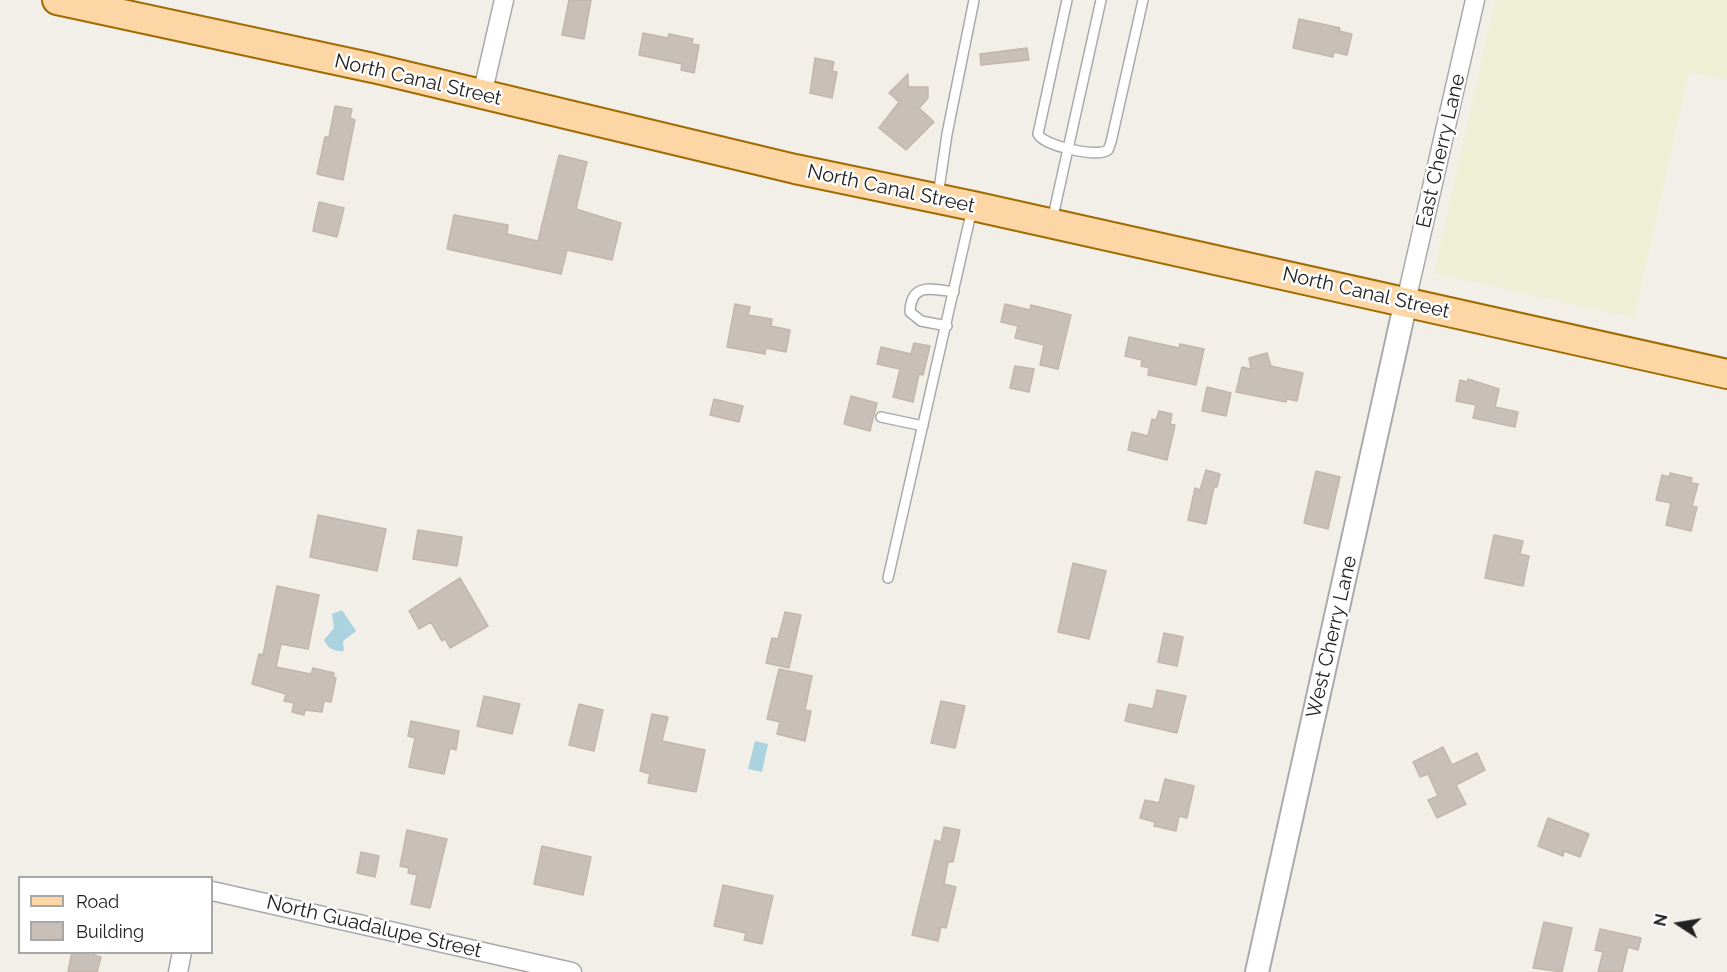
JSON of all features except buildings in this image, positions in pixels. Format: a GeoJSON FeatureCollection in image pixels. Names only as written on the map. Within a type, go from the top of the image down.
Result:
{"type":"FeatureCollection","features":[{"type":"Feature","properties":{"kind":"main road","name":"North Canal Street"},"geometry":{"type":"LineString","coordinates":[[57,0],[372,68],[795,169],[938,198],[1727,374]]}},
{"type":"Feature","properties":{"kind":"street"},"geometry":{"type":"LineString","coordinates":[[482,95],[504,0]]}},
{"type":"Feature","properties":{"kind":"street","name":"East Cherry Lane"},"geometry":{"type":"LineString","coordinates":[[1406,301],[1475,0]]}},
{"type":"Feature","properties":{"kind":"street","name":"West Cherry Lane"},"geometry":{"type":"LineString","coordinates":[[1257,972],[1406,301]]}},
{"type":"Feature","properties":{"kind":"street","name":"North Guadalupe Street"},"geometry":{"type":"LineString","coordinates":[[213,891],[572,972]]}},
{"type":"Feature","properties":{"kind":"street"},"geometry":{"type":"LineString","coordinates":[[178,972],[182,954]]}},
{"type":"Feature","properties":{"kind":"lane"},"geometry":{"type":"LineString","coordinates":[[938,198],[946,134],[974,0]]}},
{"type":"Feature","properties":{"kind":"lane"},"geometry":{"type":"LineString","coordinates":[[1067,0],[1038,134],[1047,144],[1098,154],[1108,150],[1143,0]]}},
{"type":"Feature","properties":{"kind":"lane"},"geometry":{"type":"LineString","coordinates":[[1051,223],[1101,0]]}},
{"type":"Feature","properties":{"kind":"lane"},"geometry":{"type":"LineString","coordinates":[[888,578],[973,206]]}},
{"type":"Feature","properties":{"kind":"lane"},"geometry":{"type":"LineString","coordinates":[[947,326],[915,318],[910,312],[911,303],[916,293],[924,288],[954,292]]}},
{"type":"Feature","properties":{"kind":"lane"},"geometry":{"type":"LineString","coordinates":[[881,417],[924,426]]}},
{"type":"Feature","properties":{"kind":"green space"},"geometry":{"type":"Polygon","coordinates":[[[1495,0],[1727,0],[1727,80],[1689,72],[1634,318],[1434,273],[1495,0]]]}},
{"type":"Feature","properties":{"kind":"water"},"geometry":{"type":"Polygon","coordinates":[[[342,610],[356,631],[343,641],[344,651],[330,648],[324,640],[334,628],[332,614],[342,610]]]}},
{"type":"Feature","properties":{"kind":"water"},"geometry":{"type":"Polygon","coordinates":[[[755,741],[768,744],[762,772],[748,769],[755,741]]]}}]}
